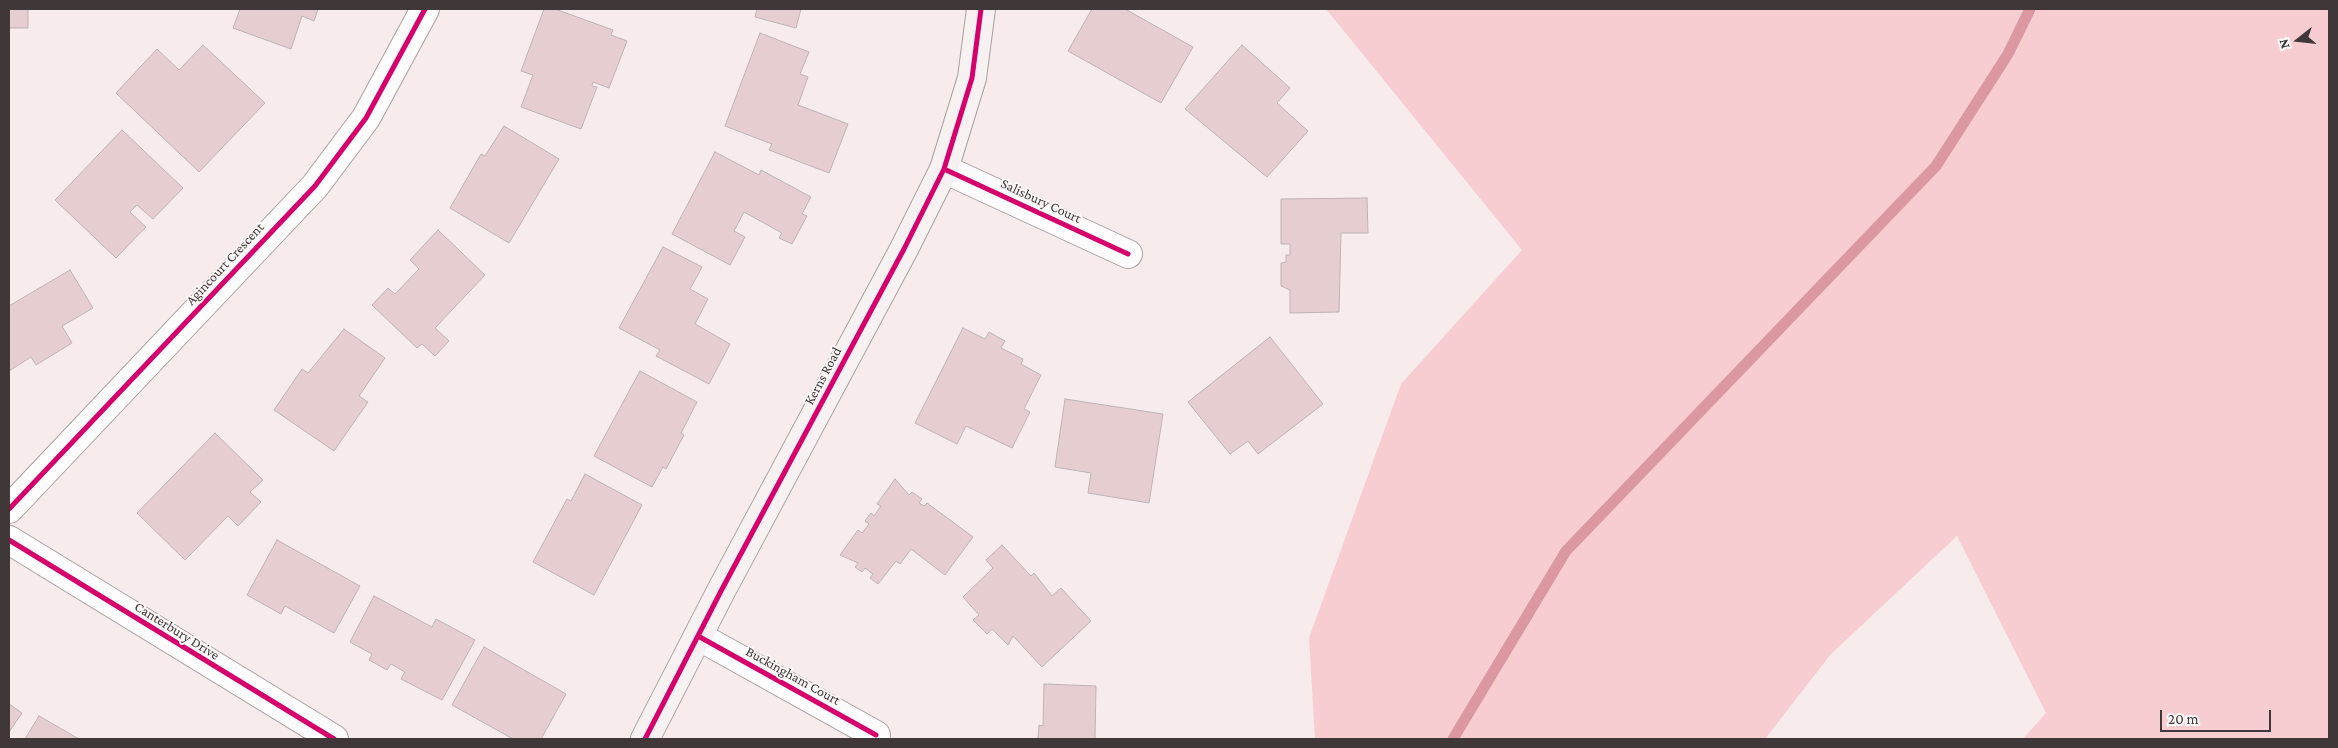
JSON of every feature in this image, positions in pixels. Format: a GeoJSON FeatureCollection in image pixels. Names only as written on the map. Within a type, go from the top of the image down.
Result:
{"type":"FeatureCollection","features":[{"type":"Feature","properties":{"kind":"street","name":"Agincourt Crescent"},"geometry":{"type":"LineString","coordinates":[[9,509],[315,186],[366,118],[425,9]]}},
{"type":"Feature","properties":{"kind":"street","name":"Kerns Road"},"geometry":{"type":"LineString","coordinates":[[645,739],[721,590],[904,250],[944,169],[972,78],[981,9]]}},
{"type":"Feature","properties":{"kind":"street","name":"Salisbury Court"},"geometry":{"type":"LineString","coordinates":[[944,169],[1128,254]]}},
{"type":"Feature","properties":{"kind":"street","name":"Canterbury Drive"},"geometry":{"type":"LineString","coordinates":[[9,540],[334,739]]}},
{"type":"Feature","properties":{"kind":"street","name":"Buckingham Court"},"geometry":{"type":"LineString","coordinates":[[698,636],[876,735]]}},
{"type":"Feature","properties":{"kind":"shaded area"},"geometry":{"type":"Polygon","coordinates":[[[1326,9],[2329,9],[2329,739],[2023,739],[2046,713],[1957,536],[1831,654],[1765,739],[1315,739],[1309,638],[1401,384],[1522,250],[1326,9]]]}},
{"type":"Feature","properties":{"kind":"building"},"geometry":{"type":"Polygon","coordinates":[[[9,9],[28,9],[28,28],[9,28],[9,9]]]}},
{"type":"Feature","properties":{"kind":"building"},"geometry":{"type":"Polygon","coordinates":[[[240,9],[318,9],[314,21],[302,16],[291,49],[233,28],[240,9]]]}},
{"type":"Feature","properties":{"kind":"building"},"geometry":{"type":"Polygon","coordinates":[[[544,9],[555,9],[613,30],[611,35],[627,41],[609,88],[593,82],[592,86],[597,87],[581,129],[521,107],[533,75],[521,71],[544,9]]]}},
{"type":"Feature","properties":{"kind":"building"},"geometry":{"type":"Polygon","coordinates":[[[757,9],[801,9],[796,28],[755,17],[757,9]]]}},
{"type":"Feature","properties":{"kind":"building"},"geometry":{"type":"Polygon","coordinates":[[[1092,9],[1125,9],[1193,47],[1161,103],[1068,51],[1092,9]]]}},
{"type":"Feature","properties":{"kind":"building"},"geometry":{"type":"Polygon","coordinates":[[[760,33],[809,52],[800,74],[808,77],[798,105],[848,124],[829,173],[769,150],[772,144],[725,126],[760,33]]]}},
{"type":"Feature","properties":{"kind":"building"},"geometry":{"type":"Polygon","coordinates":[[[203,45],[265,103],[199,172],[116,93],[157,49],[179,70],[203,45]]]}},
{"type":"Feature","properties":{"kind":"building"},"geometry":{"type":"Polygon","coordinates":[[[1242,45],[1290,88],[1277,103],[1308,131],[1267,177],[1185,109],[1242,45]]]}},
{"type":"Feature","properties":{"kind":"building"},"geometry":{"type":"Polygon","coordinates":[[[504,126],[559,159],[509,243],[450,208],[481,154],[485,156],[504,126]]]}},
{"type":"Feature","properties":{"kind":"building"},"geometry":{"type":"Polygon","coordinates":[[[122,130],[183,188],[153,219],[137,205],[130,212],[146,227],[116,258],[55,200],[122,130]]]}},
{"type":"Feature","properties":{"kind":"building"},"geometry":{"type":"Polygon","coordinates":[[[715,152],[759,175],[761,170],[811,197],[802,214],[807,216],[792,244],[779,238],[782,233],[744,212],[734,231],[745,237],[730,265],[672,234],[715,152]]]}},
{"type":"Feature","properties":{"kind":"building"},"geometry":{"type":"Polygon","coordinates":[[[1367,198],[1368,233],[1341,233],[1339,312],[1290,313],[1290,290],[1281,286],[1281,263],[1286,262],[1286,255],[1290,255],[1290,244],[1281,244],[1281,199],[1367,198]]]}},
{"type":"Feature","properties":{"kind":"building"},"geometry":{"type":"Polygon","coordinates":[[[438,230],[485,275],[435,328],[449,341],[435,356],[422,344],[417,348],[372,305],[388,288],[395,294],[419,269],[410,260],[438,230]]]}},
{"type":"Feature","properties":{"kind":"building"},"geometry":{"type":"Polygon","coordinates":[[[663,247],[702,267],[690,289],[708,299],[695,324],[730,344],[709,384],[656,356],[660,350],[619,328],[663,247]]]}},
{"type":"Feature","properties":{"kind":"building"},"geometry":{"type":"Polygon","coordinates":[[[70,270],[93,308],[62,326],[72,343],[36,365],[31,357],[9,371],[9,306],[70,270]]]}},
{"type":"Feature","properties":{"kind":"building"},"geometry":{"type":"Polygon","coordinates":[[[963,328],[985,339],[989,332],[1005,341],[1001,348],[1023,359],[1021,364],[1041,375],[1024,409],[1030,412],[1012,448],[966,426],[957,444],[915,423],[963,328]]]}},
{"type":"Feature","properties":{"kind":"building"},"geometry":{"type":"Polygon","coordinates":[[[344,329],[385,358],[359,396],[368,402],[334,451],[274,410],[302,369],[308,373],[344,329]]]}},
{"type":"Feature","properties":{"kind":"building"},"geometry":{"type":"Polygon","coordinates":[[[1270,337],[1323,404],[1258,454],[1248,441],[1230,454],[1188,402],[1270,337]]]}},
{"type":"Feature","properties":{"kind":"building"},"geometry":{"type":"Polygon","coordinates":[[[640,371],[697,402],[681,433],[684,435],[666,469],[663,467],[652,487],[594,456],[640,371]]]}},
{"type":"Feature","properties":{"kind":"building"},"geometry":{"type":"Polygon","coordinates":[[[1065,399],[1163,414],[1149,503],[1088,493],[1091,473],[1055,467],[1065,399]]]}},
{"type":"Feature","properties":{"kind":"building"},"geometry":{"type":"Polygon","coordinates":[[[215,433],[263,480],[250,492],[261,502],[238,526],[228,516],[185,560],[137,513],[215,433]]]}},
{"type":"Feature","properties":{"kind":"building"},"geometry":{"type":"Polygon","coordinates":[[[585,474],[642,505],[594,595],[533,562],[567,499],[571,501],[585,474]]]}},
{"type":"Feature","properties":{"kind":"building"},"geometry":{"type":"Polygon","coordinates":[[[895,479],[909,495],[912,492],[922,499],[919,503],[924,506],[927,503],[973,537],[945,575],[911,549],[900,564],[896,561],[878,584],[870,578],[873,574],[865,568],[862,572],[855,567],[858,563],[840,555],[858,530],[862,533],[869,524],[865,521],[871,513],[874,516],[881,506],[877,504],[895,479]]]}},
{"type":"Feature","properties":{"kind":"building"},"geometry":{"type":"Polygon","coordinates":[[[277,540],[360,586],[334,633],[285,606],[281,614],[247,595],[277,540]]]}},
{"type":"Feature","properties":{"kind":"building"},"geometry":{"type":"Polygon","coordinates":[[[1002,545],[1031,576],[1034,573],[1052,596],[1061,588],[1091,621],[1042,667],[1013,636],[1008,645],[992,629],[987,634],[973,620],[979,615],[963,597],[993,568],[986,560],[1002,545]]]}},
{"type":"Feature","properties":{"kind":"building"},"geometry":{"type":"Polygon","coordinates":[[[374,596],[432,627],[436,619],[475,640],[442,700],[401,679],[405,672],[391,664],[387,670],[369,660],[372,654],[350,642],[374,596]]]}},
{"type":"Feature","properties":{"kind":"building"},"geometry":{"type":"Polygon","coordinates":[[[484,647],[566,694],[541,739],[513,739],[452,705],[484,647]]]}},
{"type":"Feature","properties":{"kind":"building"},"geometry":{"type":"Polygon","coordinates":[[[1044,684],[1096,686],[1095,739],[1038,739],[1039,725],[1043,726],[1044,684]]]}},
{"type":"Feature","properties":{"kind":"building"},"geometry":{"type":"Polygon","coordinates":[[[9,704],[22,713],[9,732],[9,704]]]}},
{"type":"Feature","properties":{"kind":"building"},"geometry":{"type":"Polygon","coordinates":[[[39,716],[79,739],[25,739],[39,716]]]}},
{"type":"Feature","properties":{"kind":"waterway"},"geometry":{"type":"LineString","coordinates":[[1453,739],[1566,551],[1936,166],[2008,54],[2030,9]]}},
{"type":"Feature","properties":{"kind":"cycle path"},"geometry":{"type":"LineString","coordinates":[[9,509],[315,186],[366,118],[425,9]]}},
{"type":"Feature","properties":{"kind":"cycle path"},"geometry":{"type":"LineString","coordinates":[[645,739],[721,591],[904,249],[944,169],[972,78],[981,9]]}},
{"type":"Feature","properties":{"kind":"cycle path"},"geometry":{"type":"LineString","coordinates":[[944,169],[1128,254]]}},
{"type":"Feature","properties":{"kind":"cycle path"},"geometry":{"type":"LineString","coordinates":[[9,540],[334,739]]}},
{"type":"Feature","properties":{"kind":"cycle path"},"geometry":{"type":"LineString","coordinates":[[698,636],[876,735]]}}]}
